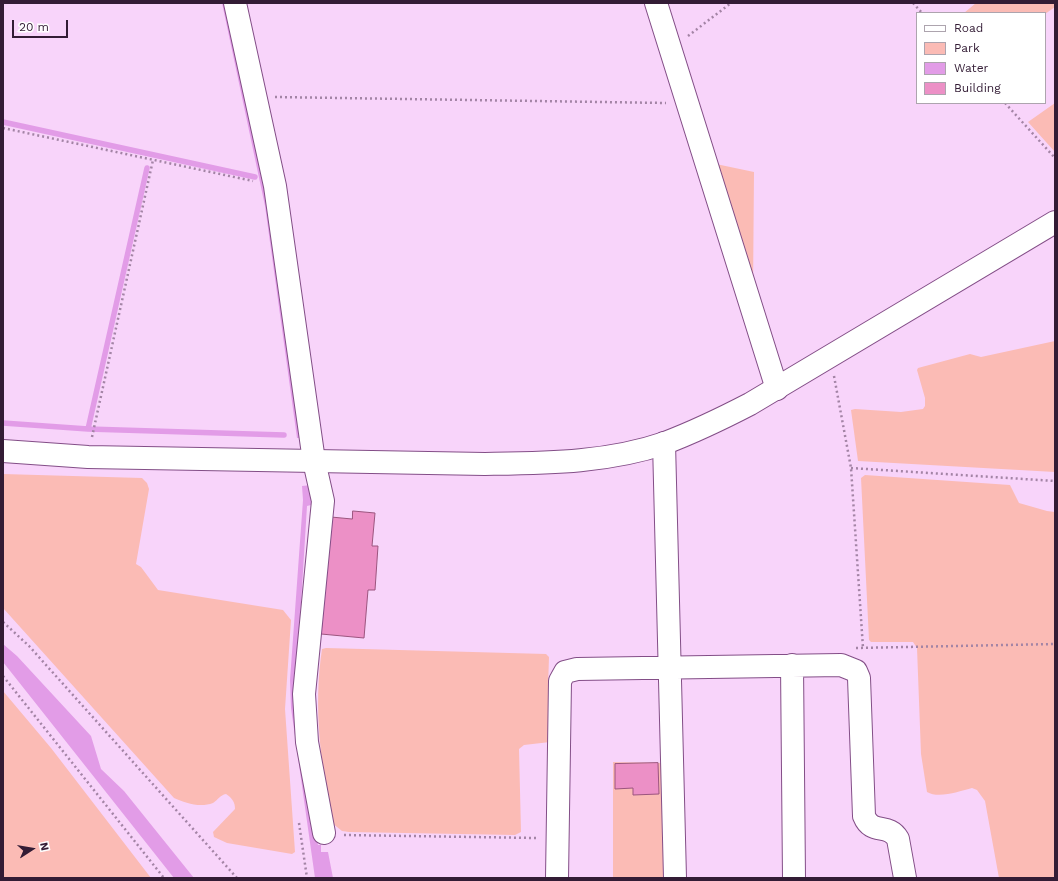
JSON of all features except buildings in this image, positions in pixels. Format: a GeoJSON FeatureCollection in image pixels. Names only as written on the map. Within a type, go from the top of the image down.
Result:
{"type":"FeatureCollection","features":[{"type":"Feature","properties":{"kind":"street"},"geometry":{"type":"LineString","coordinates":[[235,3],[275,186],[314,461],[323,501],[304,694],[307,742],[324,833]]}},
{"type":"Feature","properties":{"kind":"street"},"geometry":{"type":"LineString","coordinates":[[656,3],[777,389]]}},
{"type":"Feature","properties":{"kind":"street"},"geometry":{"type":"LineString","coordinates":[[3,451],[88,457],[543,464],[620,454],[664,443],[728,415],[777,389],[1055,222]]}},
{"type":"Feature","properties":{"kind":"street"},"geometry":{"type":"LineString","coordinates":[[664,443],[675,878]]}},
{"type":"Feature","properties":{"kind":"street"},"geometry":{"type":"LineString","coordinates":[[557,878],[560,686],[563,674],[568,670],[841,664],[856,671],[859,678],[864,816],[867,823],[871,827],[891,830],[895,834],[898,839],[905,878]]}},
{"type":"Feature","properties":{"kind":"street"},"geometry":{"type":"LineString","coordinates":[[792,666],[794,878]]}},
{"type":"Feature","properties":{"kind":"path"},"geometry":{"type":"LineString","coordinates":[[670,50],[731,3]]}},
{"type":"Feature","properties":{"kind":"path"},"geometry":{"type":"LineString","coordinates":[[913,3],[921,12]]}},
{"type":"Feature","properties":{"kind":"path"},"geometry":{"type":"LineString","coordinates":[[255,96],[687,104]]}},
{"type":"Feature","properties":{"kind":"path"},"geometry":{"type":"LineString","coordinates":[[1005,104],[1055,158]]}},
{"type":"Feature","properties":{"kind":"path"},"geometry":{"type":"LineString","coordinates":[[3,128],[260,183]]}},
{"type":"Feature","properties":{"kind":"path"},"geometry":{"type":"LineString","coordinates":[[88,457],[153,160]]}},
{"type":"Feature","properties":{"kind":"path"},"geometry":{"type":"LineString","coordinates":[[836,380],[851,468],[862,648]]}},
{"type":"Feature","properties":{"kind":"path"},"geometry":{"type":"LineString","coordinates":[[851,468],[1055,482]]}},
{"type":"Feature","properties":{"kind":"path"},"geometry":{"type":"LineString","coordinates":[[3,622],[29,646],[237,878]]}},
{"type":"Feature","properties":{"kind":"path"},"geometry":{"type":"LineString","coordinates":[[951,645],[1055,644]]}},
{"type":"Feature","properties":{"kind":"path"},"geometry":{"type":"LineString","coordinates":[[3,676],[164,878]]}},
{"type":"Feature","properties":{"kind":"path"},"geometry":{"type":"LineString","coordinates":[[299,822],[307,878]]}},
{"type":"Feature","properties":{"kind":"path"},"geometry":{"type":"LineString","coordinates":[[324,833],[345,835],[558,839]]}},
{"type":"Feature","properties":{"kind":"green space"},"geometry":{"type":"Polygon","coordinates":[[[976,3],[1055,3],[1055,7],[1046,13],[1046,12],[965,12],[976,3]]]}},
{"type":"Feature","properties":{"kind":"green space"},"geometry":{"type":"Polygon","coordinates":[[[1055,103],[1055,152],[1028,122],[1055,103]]]}},
{"type":"Feature","properties":{"kind":"green space"},"geometry":{"type":"Polygon","coordinates":[[[716,164],[754,172],[753,291],[716,164]]]}},
{"type":"Feature","properties":{"kind":"green space"},"geometry":{"type":"Polygon","coordinates":[[[1055,341],[1055,472],[858,461],[851,410],[901,412],[923,409],[925,406],[925,398],[917,370],[918,368],[970,354],[981,357],[1055,341]]]}},
{"type":"Feature","properties":{"kind":"green space"},"geometry":{"type":"Polygon","coordinates":[[[3,474],[142,478],[147,483],[149,489],[136,564],[141,567],[158,590],[283,610],[291,620],[285,709],[295,852],[292,854],[227,843],[214,837],[213,832],[235,809],[234,802],[226,794],[222,795],[213,803],[203,805],[188,803],[174,798],[3,608],[3,474]]]}},
{"type":"Feature","properties":{"kind":"green space"},"geometry":{"type":"Polygon","coordinates":[[[865,475],[1010,485],[1019,503],[1055,512],[1055,878],[999,878],[985,801],[977,790],[972,788],[943,795],[927,792],[921,754],[917,648],[913,642],[871,642],[869,640],[861,478],[865,475]]]}},
{"type":"Feature","properties":{"kind":"green space"},"geometry":{"type":"Polygon","coordinates":[[[322,649],[546,654],[549,657],[548,687],[551,696],[550,742],[524,745],[519,749],[521,832],[515,835],[349,832],[342,831],[332,823],[322,757],[318,715],[319,671],[322,649]]]}},
{"type":"Feature","properties":{"kind":"green space"},"geometry":{"type":"Polygon","coordinates":[[[3,691],[51,748],[151,878],[3,878],[3,691]]]}},
{"type":"Feature","properties":{"kind":"green space"},"geometry":{"type":"Polygon","coordinates":[[[613,762],[663,763],[663,878],[613,878],[613,762]]]}},
{"type":"Feature","properties":{"kind":"water"},"geometry":{"type":"Polygon","coordinates":[[[222,3],[226,3],[254,118],[302,438],[297,438],[265,206],[222,3]]]}},
{"type":"Feature","properties":{"kind":"water"},"geometry":{"type":"Polygon","coordinates":[[[312,485],[311,505],[307,506],[299,636],[314,829],[318,845],[321,845],[321,852],[328,852],[333,878],[315,878],[291,708],[290,680],[303,500],[302,486],[312,485]]]}},
{"type":"Feature","properties":{"kind":"water"},"geometry":{"type":"Polygon","coordinates":[[[3,644],[17,656],[91,736],[101,769],[124,791],[194,878],[174,878],[3,662],[3,644]]]}},
{"type":"Feature","properties":{"kind":"waterway"},"geometry":{"type":"LineString","coordinates":[[3,122],[255,177]]}},
{"type":"Feature","properties":{"kind":"waterway"},"geometry":{"type":"LineString","coordinates":[[88,429],[147,168]]}},
{"type":"Feature","properties":{"kind":"waterway"},"geometry":{"type":"LineString","coordinates":[[3,423],[88,429],[284,435]]}}]}
